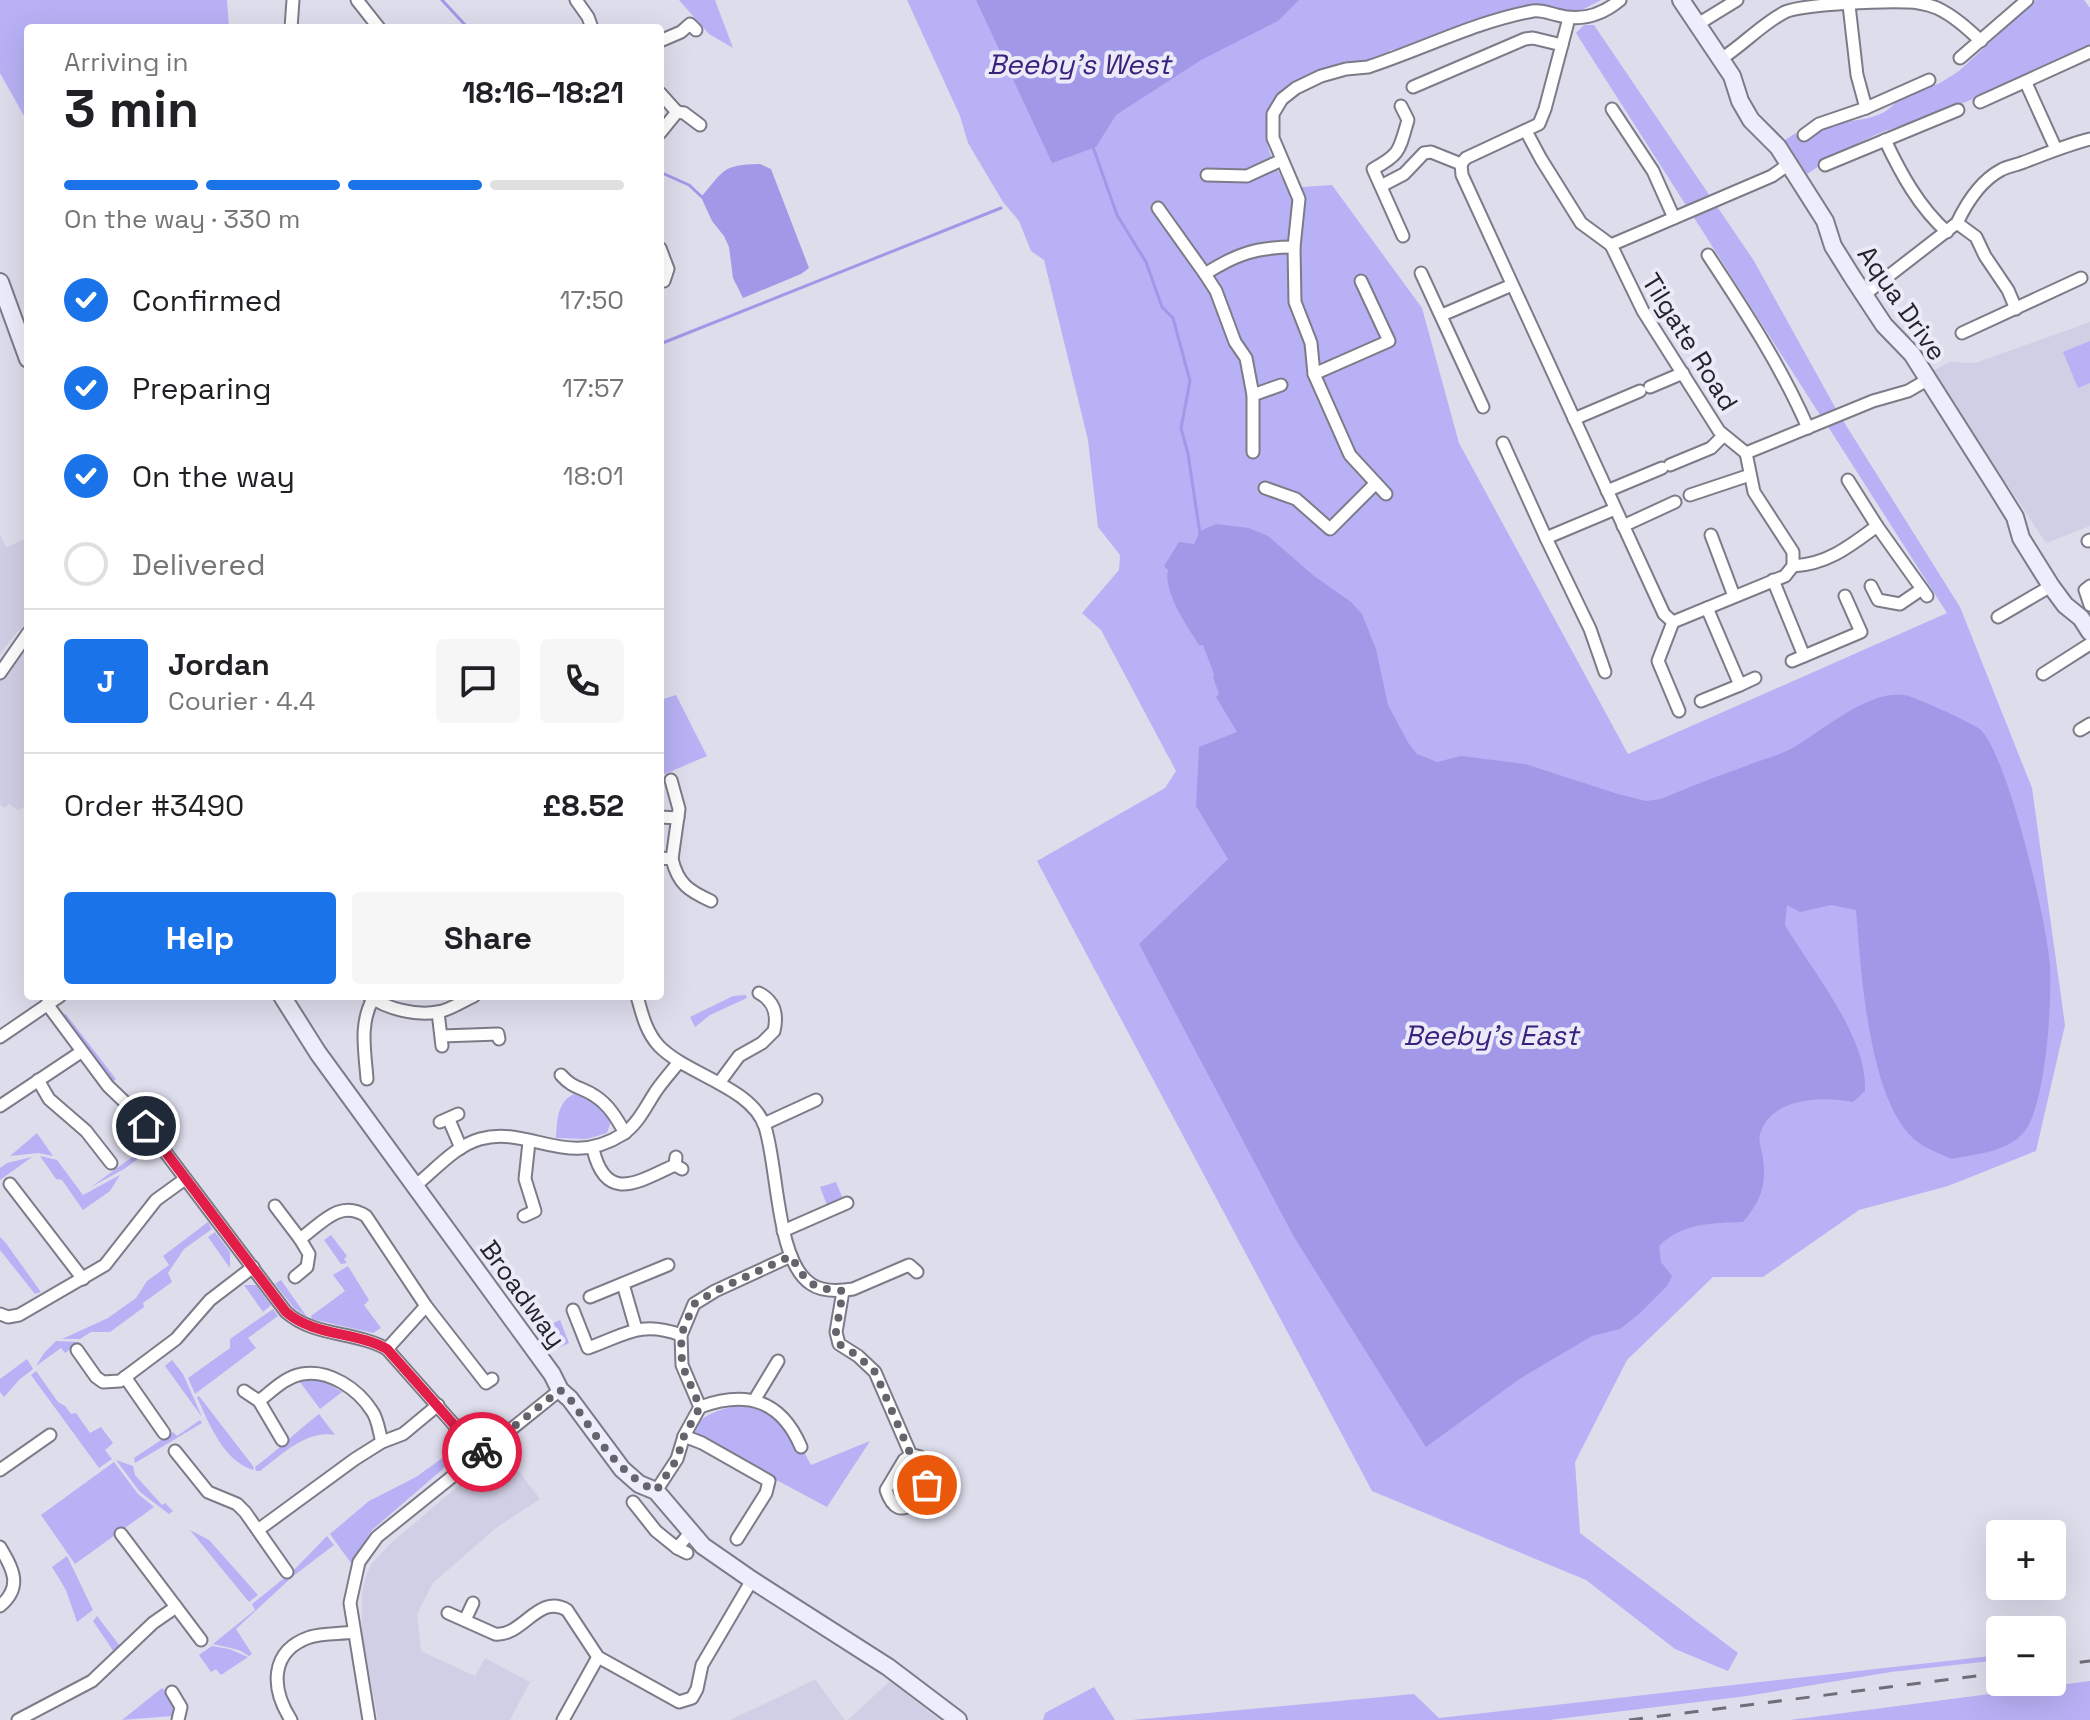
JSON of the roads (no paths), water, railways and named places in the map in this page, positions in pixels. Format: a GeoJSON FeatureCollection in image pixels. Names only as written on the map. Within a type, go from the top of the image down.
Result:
{"type":"FeatureCollection","features":[{"type":"Feature","properties":{"kind":"main road","name":"Aqua Drive"},"geometry":{"type":"LineString","coordinates":[[1681,0],[1732,76],[1746,112],[1775,143],[1825,221],[1836,250],[1864,295],[1884,325],[1912,354],[1997,488],[2015,517],[2021,538],[2051,586],[2089,628]]}},
{"type":"Feature","properties":{"kind":"main road"},"geometry":{"type":"LineString","coordinates":[[0,282],[24,348]]}},
{"type":"Feature","properties":{"kind":"main road","name":"Broadway"},"geometry":{"type":"LineString","coordinates":[[285,1000],[318,1053],[552,1374],[560,1390],[622,1469],[639,1484],[656,1491],[690,1533],[711,1552],[888,1667],[958,1720]]}},
{"type":"Feature","properties":{"kind":"street"},"geometry":{"type":"LineString","coordinates":[[291,24],[293,0]]}},
{"type":"Feature","properties":{"kind":"street"},"geometry":{"type":"LineString","coordinates":[[357,0],[376,24]]}},
{"type":"Feature","properties":{"kind":"street"},"geometry":{"type":"LineString","coordinates":[[576,0],[591,24]]}},
{"type":"Feature","properties":{"kind":"street"},"geometry":{"type":"LineString","coordinates":[[1386,494],[1350,455],[1314,374],[1311,343],[1295,302],[1294,247],[1299,199],[1273,138],[1273,114],[1282,99],[1321,76],[1368,67],[1511,16],[1538,10],[1569,18],[1586,18],[1606,12],[1620,0]]}},
{"type":"Feature","properties":{"kind":"street"},"geometry":{"type":"LineString","coordinates":[[1698,24],[1737,0]]}},
{"type":"Feature","properties":{"kind":"street"},"geometry":{"type":"LineString","coordinates":[[1960,58],[2027,0]]}},
{"type":"Feature","properties":{"kind":"street"},"geometry":{"type":"LineString","coordinates":[[1721,59],[1745,44],[1769,22],[1808,4],[1911,1],[1937,8],[1960,22],[1981,41]]}},
{"type":"Feature","properties":{"kind":"street"},"geometry":{"type":"LineString","coordinates":[[1849,5],[1857,75],[1866,108]]}},
{"type":"Feature","properties":{"kind":"street"},"geometry":{"type":"LineString","coordinates":[[1569,18],[1539,124],[1466,158],[1461,164],[1462,175],[1664,614],[1673,622]]}},
{"type":"Feature","properties":{"kind":"street"},"geometry":{"type":"LineString","coordinates":[[664,39],[690,24],[696,30]]}},
{"type":"Feature","properties":{"kind":"street"},"geometry":{"type":"LineString","coordinates":[[1413,87],[1525,39],[1562,45]]}},
{"type":"Feature","properties":{"kind":"street"},"geometry":{"type":"LineString","coordinates":[[1980,102],[2090,52]]}},
{"type":"Feature","properties":{"kind":"street"},"geometry":{"type":"LineString","coordinates":[[1804,135],[1819,124],[1866,108],[1929,80]]}},
{"type":"Feature","properties":{"kind":"street"},"geometry":{"type":"LineString","coordinates":[[2026,83],[2055,147]]}},
{"type":"Feature","properties":{"kind":"street"},"geometry":{"type":"LineString","coordinates":[[664,97],[677,112],[684,113],[700,125]]}},
{"type":"Feature","properties":{"kind":"street"},"geometry":{"type":"LineString","coordinates":[[1401,106],[1408,120],[1398,153],[1373,169],[1403,236]]}},
{"type":"Feature","properties":{"kind":"street"},"geometry":{"type":"LineString","coordinates":[[1612,109],[1653,171],[1674,218]]}},
{"type":"Feature","properties":{"kind":"street"},"geometry":{"type":"LineString","coordinates":[[1825,165],[1958,110]]}},
{"type":"Feature","properties":{"kind":"street"},"geometry":{"type":"LineString","coordinates":[[664,128],[677,112]]}},
{"type":"Feature","properties":{"kind":"street"},"geometry":{"type":"LineString","coordinates":[[1526,131],[1581,223],[1611,245],[1772,176],[1789,164]]}},
{"type":"Feature","properties":{"kind":"street"},"geometry":{"type":"LineString","coordinates":[[1864,295],[1957,223],[1964,207],[1982,184],[2002,169],[2023,163],[2055,147],[2090,139]]}},
{"type":"Feature","properties":{"kind":"street"},"geometry":{"type":"LineString","coordinates":[[1885,140],[1899,170],[1930,217],[1947,232]]}},
{"type":"Feature","properties":{"kind":"street"},"geometry":{"type":"LineString","coordinates":[[1381,186],[1404,174],[1424,153],[1431,152],[1461,164]]}},
{"type":"Feature","properties":{"kind":"street"},"geometry":{"type":"LineString","coordinates":[[1207,175],[1247,176],[1282,160]]}},
{"type":"Feature","properties":{"kind":"street"},"geometry":{"type":"LineString","coordinates":[[1158,208],[1216,291],[1235,342],[1246,358],[1253,395],[1253,452]]}},
{"type":"Feature","properties":{"kind":"street"},"geometry":{"type":"LineString","coordinates":[[1957,223],[1976,237],[2016,309]]}},
{"type":"Feature","properties":{"kind":"street","name":"Tilgate Road"},"geometry":{"type":"LineString","coordinates":[[1611,245],[1632,293],[1723,436],[1746,453]]}},
{"type":"Feature","properties":{"kind":"street"},"geometry":{"type":"LineString","coordinates":[[1205,274],[1227,260],[1256,249],[1294,247]]}},
{"type":"Feature","properties":{"kind":"street"},"geometry":{"type":"LineString","coordinates":[[1708,255],[1790,385],[1808,428]]}},
{"type":"Feature","properties":{"kind":"street"},"geometry":{"type":"LineString","coordinates":[[664,257],[671,274]]}},
{"type":"Feature","properties":{"kind":"street"},"geometry":{"type":"LineString","coordinates":[[1421,273],[1483,407]]}},
{"type":"Feature","properties":{"kind":"street"},"geometry":{"type":"LineString","coordinates":[[1962,333],[2081,278]]}},
{"type":"Feature","properties":{"kind":"street"},"geometry":{"type":"LineString","coordinates":[[1314,374],[1389,341],[1361,281]]}},
{"type":"Feature","properties":{"kind":"street"},"geometry":{"type":"LineString","coordinates":[[1442,315],[1512,285]]}},
{"type":"Feature","properties":{"kind":"street"},"geometry":{"type":"LineString","coordinates":[[1574,419],[1683,373]]}},
{"type":"Feature","properties":{"kind":"street"},"geometry":{"type":"LineString","coordinates":[[1679,711],[1658,661],[1673,622],[1785,576],[1793,566],[1793,552],[1754,492],[1746,453],[1873,401],[1908,391],[1927,380]]}},
{"type":"Feature","properties":{"kind":"street"},"geometry":{"type":"LineString","coordinates":[[1253,395],[1281,385]]}},
{"type":"Feature","properties":{"kind":"street"},"geometry":{"type":"LineString","coordinates":[[1607,491],[1711,448],[1723,436]]}},
{"type":"Feature","properties":{"kind":"street"},"geometry":{"type":"LineString","coordinates":[[1503,443],[1590,629],[1605,672]]}},
{"type":"Feature","properties":{"kind":"street"},"geometry":{"type":"LineString","coordinates":[[1690,495],[1750,475]]}},
{"type":"Feature","properties":{"kind":"street"},"geometry":{"type":"LineString","coordinates":[[1848,480],[1924,593],[1900,604],[1878,600],[1871,586]]}},
{"type":"Feature","properties":{"kind":"street"},"geometry":{"type":"LineString","coordinates":[[1265,488],[1296,499],[1330,529],[1375,484]]}},
{"type":"Feature","properties":{"kind":"street"},"geometry":{"type":"LineString","coordinates":[[1623,526],[1675,502]]}},
{"type":"Feature","properties":{"kind":"street"},"geometry":{"type":"LineString","coordinates":[[1546,538],[1615,509]]}},
{"type":"Feature","properties":{"kind":"street"},"geometry":{"type":"LineString","coordinates":[[1793,566],[1813,565],[1828,558],[1877,526]]}},
{"type":"Feature","properties":{"kind":"street"},"geometry":{"type":"LineString","coordinates":[[1711,535],[1734,596]]}},
{"type":"Feature","properties":{"kind":"street"},"geometry":{"type":"LineString","coordinates":[[1773,580],[1804,656]]}},
{"type":"Feature","properties":{"kind":"street"},"geometry":{"type":"LineString","coordinates":[[1998,617],[2051,586]]}},
{"type":"Feature","properties":{"kind":"street"},"geometry":{"type":"LineString","coordinates":[[2090,586],[2084,594],[2090,605]]}},
{"type":"Feature","properties":{"kind":"street"},"geometry":{"type":"LineString","coordinates":[[1792,661],[1861,632],[1845,596]]}},
{"type":"Feature","properties":{"kind":"street"},"geometry":{"type":"LineString","coordinates":[[1707,608],[1740,685]]}},
{"type":"Feature","properties":{"kind":"street"},"geometry":{"type":"LineString","coordinates":[[0,673],[24,639]]}},
{"type":"Feature","properties":{"kind":"street"},"geometry":{"type":"LineString","coordinates":[[2043,674],[2090,644]]}},
{"type":"Feature","properties":{"kind":"street"},"geometry":{"type":"LineString","coordinates":[[1701,701],[1755,678]]}},
{"type":"Feature","properties":{"kind":"street"},"geometry":{"type":"LineString","coordinates":[[671,780],[678,800],[678,818],[666,858],[689,891],[711,901]]}},
{"type":"Feature","properties":{"kind":"street"},"geometry":{"type":"LineString","coordinates":[[664,817],[678,818]]}},
{"type":"Feature","properties":{"kind":"street"},"geometry":{"type":"LineString","coordinates":[[719,1083],[739,1056],[762,1043],[774,1031],[775,1011],[766,997],[759,993]]}},
{"type":"Feature","properties":{"kind":"street"},"geometry":{"type":"LineString","coordinates":[[0,1037],[54,1000]]}},
{"type":"Feature","properties":{"kind":"street"},"geometry":{"type":"LineString","coordinates":[[367,1079],[363,1063],[365,1014],[370,1000]]}},
{"type":"Feature","properties":{"kind":"street"},"geometry":{"type":"LineString","coordinates":[[377,1000],[407,1011],[438,1012],[465,1000]]}},
{"type":"Feature","properties":{"kind":"street"},"geometry":{"type":"LineString","coordinates":[[638,1000],[650,1034],[679,1062],[739,1097],[764,1124],[783,1231],[791,1256],[810,1284],[820,1289],[843,1291],[909,1265],[917,1272]]}},
{"type":"Feature","properties":{"kind":"street"},"geometry":{"type":"LineString","coordinates":[[47,1004],[108,1086],[131,1108],[286,1312],[303,1325],[369,1341],[387,1349],[479,1453]]}},
{"type":"Feature","properties":{"kind":"street"},"geometry":{"type":"LineString","coordinates":[[438,1012],[442,1041],[498,1034],[499,1039]]}},
{"type":"Feature","properties":{"kind":"street"},"geometry":{"type":"LineString","coordinates":[[0,1106],[81,1052]]}},
{"type":"Feature","properties":{"kind":"street"},"geometry":{"type":"LineString","coordinates":[[415,1186],[461,1148],[490,1137],[593,1149],[625,1133],[679,1062]]}},
{"type":"Feature","properties":{"kind":"street"},"geometry":{"type":"LineString","coordinates":[[561,1074],[570,1086],[599,1098],[625,1133]]}},
{"type":"Feature","properties":{"kind":"street"},"geometry":{"type":"LineString","coordinates":[[38,1080],[49,1099],[86,1131],[111,1163]]}},
{"type":"Feature","properties":{"kind":"street"},"geometry":{"type":"LineString","coordinates":[[764,1124],[816,1100]]}},
{"type":"Feature","properties":{"kind":"street"},"geometry":{"type":"LineString","coordinates":[[449,1118],[461,1148]]}},
{"type":"Feature","properties":{"kind":"street"},"geometry":{"type":"LineString","coordinates":[[524,1216],[535,1211],[525,1179],[529,1142]]}},
{"type":"Feature","properties":{"kind":"street"},"geometry":{"type":"LineString","coordinates":[[593,1149],[606,1179],[624,1185],[678,1164]]}},
{"type":"Feature","properties":{"kind":"street"},"geometry":{"type":"LineString","coordinates":[[0,1314],[8,1317],[19,1315],[105,1265],[156,1200],[185,1179]]}},
{"type":"Feature","properties":{"kind":"street"},"geometry":{"type":"LineString","coordinates":[[10,1184],[83,1279]]}},
{"type":"Feature","properties":{"kind":"street"},"geometry":{"type":"LineString","coordinates":[[783,1231],[847,1203]]}},
{"type":"Feature","properties":{"kind":"street"},"geometry":{"type":"LineString","coordinates":[[275,1206],[309,1254],[307,1267],[295,1277]]}},
{"type":"Feature","properties":{"kind":"street"},"geometry":{"type":"LineString","coordinates":[[300,1239],[340,1210],[354,1209],[366,1216],[426,1306],[486,1383]]}},
{"type":"Feature","properties":{"kind":"street"},"geometry":{"type":"LineString","coordinates":[[700,1407],[682,1365],[681,1335],[694,1304],[791,1256]]}},
{"type":"Feature","properties":{"kind":"street"},"geometry":{"type":"LineString","coordinates":[[590,1297],[668,1265]]}},
{"type":"Feature","properties":{"kind":"street"},"geometry":{"type":"LineString","coordinates":[[77,1350],[96,1377],[103,1382],[120,1381],[176,1339],[210,1300],[253,1267]]}},
{"type":"Feature","properties":{"kind":"street"},"geometry":{"type":"LineString","coordinates":[[623,1284],[636,1329]]}},
{"type":"Feature","properties":{"kind":"street"},"geometry":{"type":"LineString","coordinates":[[843,1291],[836,1332],[839,1344],[875,1372],[911,1455]]}},
{"type":"Feature","properties":{"kind":"street"},"geometry":{"type":"LineString","coordinates":[[387,1349],[426,1306]]}},
{"type":"Feature","properties":{"kind":"street"},"geometry":{"type":"LineString","coordinates":[[573,1310],[588,1348],[636,1329],[664,1329],[681,1335]]}},
{"type":"Feature","properties":{"kind":"street"},"geometry":{"type":"LineString","coordinates":[[755,1399],[778,1361]]}},
{"type":"Feature","properties":{"kind":"street"},"geometry":{"type":"LineString","coordinates":[[259,1401],[282,1382],[301,1374],[322,1374],[342,1382],[359,1396],[373,1412],[382,1442]]}},
{"type":"Feature","properties":{"kind":"street"},"geometry":{"type":"LineString","coordinates":[[125,1377],[164,1433]]}},
{"type":"Feature","properties":{"kind":"street"},"geometry":{"type":"LineString","coordinates":[[369,1720],[354,1632],[351,1591],[359,1562],[377,1537],[560,1390]]}},
{"type":"Feature","properties":{"kind":"street"},"geometry":{"type":"LineString","coordinates":[[244,1391],[259,1401],[282,1440]]}},
{"type":"Feature","properties":{"kind":"street"},"geometry":{"type":"LineString","coordinates":[[656,1491],[677,1459],[684,1436],[700,1407],[739,1398],[755,1399],[789,1422],[801,1447]]}},
{"type":"Feature","properties":{"kind":"street"},"geometry":{"type":"LineString","coordinates":[[258,1530],[382,1442],[403,1434],[438,1405]]}},
{"type":"Feature","properties":{"kind":"street"},"geometry":{"type":"LineString","coordinates":[[0,1470],[49,1434]]}},
{"type":"Feature","properties":{"kind":"street"},"geometry":{"type":"LineString","coordinates":[[684,1436],[769,1481],[766,1493],[737,1539]]}},
{"type":"Feature","properties":{"kind":"street"},"geometry":{"type":"LineString","coordinates":[[175,1451],[208,1492],[237,1504],[287,1572]]}},
{"type":"Feature","properties":{"kind":"street"},"geometry":{"type":"LineString","coordinates":[[911,1455],[919,1455],[929,1462],[934,1473],[918,1499],[910,1507],[904,1508],[895,1505],[886,1490],[904,1460],[911,1455]]}},
{"type":"Feature","properties":{"kind":"street"},"geometry":{"type":"LineString","coordinates":[[633,1502],[656,1531],[682,1551],[690,1533]]}},
{"type":"Feature","properties":{"kind":"street"},"geometry":{"type":"LineString","coordinates":[[121,1534],[201,1640]]}},
{"type":"Feature","properties":{"kind":"street"},"geometry":{"type":"LineString","coordinates":[[0,1547],[11,1565],[15,1582],[10,1598],[0,1606]]}},
{"type":"Feature","properties":{"kind":"street"},"geometry":{"type":"LineString","coordinates":[[448,1613],[502,1635],[510,1633],[544,1608],[561,1606],[567,1610],[598,1657],[679,1702],[692,1698],[702,1665],[752,1580]]}},
{"type":"Feature","properties":{"kind":"street"},"geometry":{"type":"LineString","coordinates":[[465,1620],[473,1603]]}},
{"type":"Feature","properties":{"kind":"street"},"geometry":{"type":"LineString","coordinates":[[18,1720],[92,1681],[153,1623],[176,1607]]}},
{"type":"Feature","properties":{"kind":"street"},"geometry":{"type":"LineString","coordinates":[[291,1720],[280,1699],[277,1681],[283,1653],[312,1636],[354,1632]]}},
{"type":"Feature","properties":{"kind":"street"},"geometry":{"type":"LineString","coordinates":[[563,1720],[598,1657]]}},
{"type":"Feature","properties":{"kind":"street"},"geometry":{"type":"LineString","coordinates":[[172,1692],[181,1707],[178,1720]]}},
{"type":"Feature","properties":{"kind":"water","name":"Beeby's West"},"geometry":{"type":"Polygon","coordinates":[[[976,0],[1299,0],[1278,21],[1201,60],[1116,115],[1096,147],[1052,163],[976,0]]]}},
{"type":"Feature","properties":{"kind":"water"},"geometry":{"type":"Polygon","coordinates":[[[760,164],[771,169],[809,268],[743,298],[733,278],[729,247],[701,197],[725,171],[760,164]]]}},
{"type":"Feature","properties":{"kind":"water","name":"Beeby's East"},"geometry":{"type":"Polygon","coordinates":[[[1216,524],[1249,528],[1268,536],[1314,576],[1351,602],[1362,614],[1376,649],[1388,705],[1417,754],[1437,762],[1461,756],[1525,764],[1646,801],[1661,799],[1786,751],[1860,705],[1890,695],[1919,700],[1981,730],[2003,773],[2025,843],[2050,966],[2050,1003],[2042,1077],[2032,1119],[2024,1132],[2000,1148],[1952,1159],[1914,1139],[1899,1120],[1886,1094],[1877,1064],[1864,998],[1856,910],[1831,905],[1800,912],[1787,905],[1785,925],[1836,1005],[1858,1049],[1864,1070],[1865,1091],[1853,1102],[1813,1100],[1786,1106],[1775,1113],[1760,1134],[1764,1168],[1761,1193],[1743,1222],[1698,1226],[1668,1238],[1659,1246],[1661,1262],[1672,1276],[1667,1286],[1639,1314],[1620,1329],[1592,1336],[1521,1378],[1426,1447],[1294,1237],[1139,944],[1228,859],[1196,806],[1199,747],[1237,732],[1216,697],[1219,694],[1214,674],[1203,645],[1199,645],[1172,598],[1168,570],[1164,566],[1179,542],[1194,544],[1200,531],[1216,524]]]}},
{"type":"Feature","properties":{"kind":"waterway"},"geometry":{"type":"LineString","coordinates":[[442,0],[464,24]]}},
{"type":"Feature","properties":{"kind":"waterway"},"geometry":{"type":"LineString","coordinates":[[1093,147],[1117,215],[1146,262],[1162,307],[1173,318],[1190,381],[1181,428],[1200,534]]}},
{"type":"Feature","properties":{"kind":"waterway"},"geometry":{"type":"LineString","coordinates":[[664,174],[689,185],[702,197]]}},
{"type":"Feature","properties":{"kind":"waterway"},"geometry":{"type":"LineString","coordinates":[[664,342],[1001,208]]}},
{"type":"Feature","properties":{"kind":"railway"},"geometry":{"type":"LineString","coordinates":[[2066,1664],[2090,1661]]}},
{"type":"Feature","properties":{"kind":"railway"},"geometry":{"type":"LineString","coordinates":[[1629,1720],[1986,1675]]}}]}
